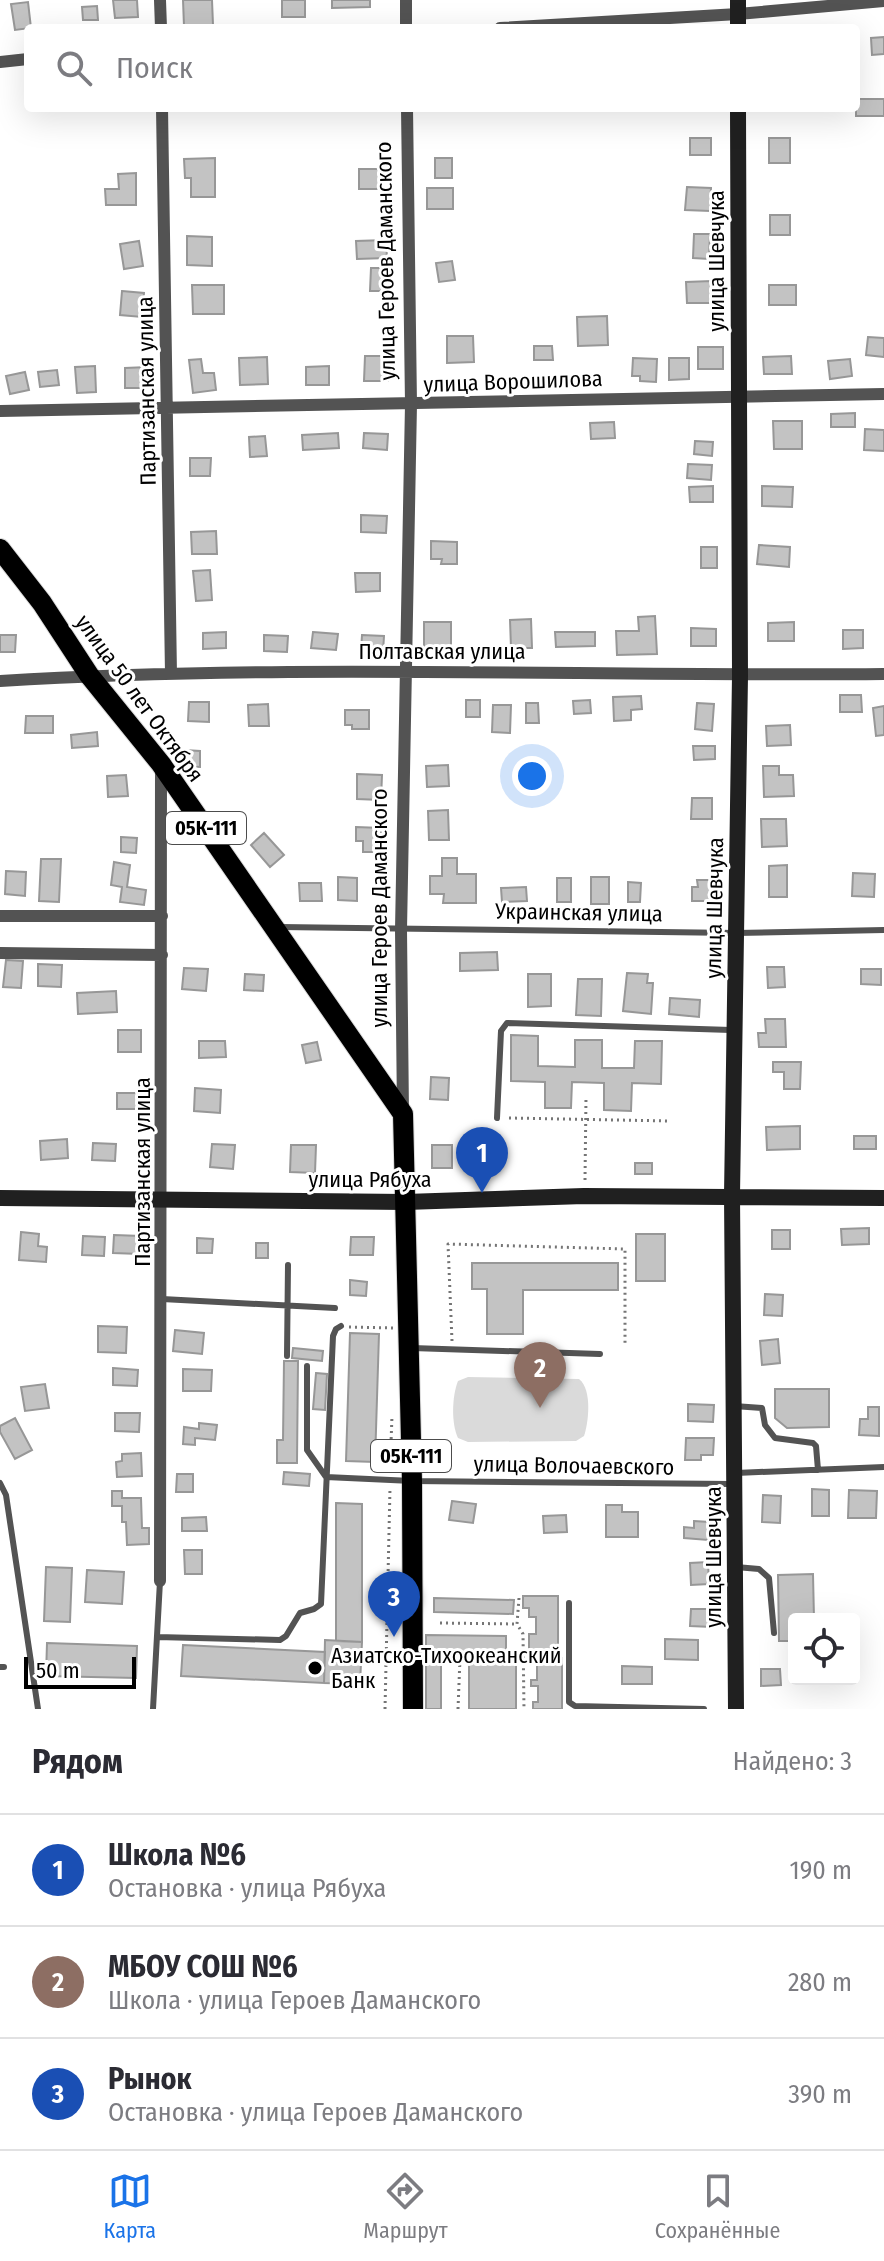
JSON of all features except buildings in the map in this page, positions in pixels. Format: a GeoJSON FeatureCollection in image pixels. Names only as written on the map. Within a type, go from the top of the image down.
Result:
{"type":"FeatureCollection","features":[{"type":"Feature","properties":{"kind":"main road","name":"улица 50 лет Октября"},"geometry":{"type":"LineString","coordinates":[[0,549],[42,603],[89,675],[161,764],[403,1114]]}},
{"type":"Feature","properties":{"kind":"main road","name":"улица Героев Даманского"},"geometry":{"type":"LineString","coordinates":[[403,1114],[412,1481],[413,1709]]}},
{"type":"Feature","properties":{"kind":"street"},"geometry":{"type":"LineString","coordinates":[[160,0],[161,24]]}},
{"type":"Feature","properties":{"kind":"street"},"geometry":{"type":"LineString","coordinates":[[406,0],[406,24]]}},
{"type":"Feature","properties":{"kind":"street"},"geometry":{"type":"LineString","coordinates":[[568,24],[884,1]]}},
{"type":"Feature","properties":{"kind":"street"},"geometry":{"type":"LineString","coordinates":[[0,62],[24,59]]}},
{"type":"Feature","properties":{"kind":"street","name":"Партизанская улица"},"geometry":{"type":"LineString","coordinates":[[162,112],[171,674]]}},
{"type":"Feature","properties":{"kind":"street","name":"улица Героев Даманского"},"geometry":{"type":"LineString","coordinates":[[403,1114],[401,930],[411,404],[407,112]]}},
{"type":"Feature","properties":{"kind":"street","name":"улица Шевчука"},"geometry":{"type":"LineString","coordinates":[[736,1709],[732,1195],[740,676],[738,112]]}},
{"type":"Feature","properties":{"kind":"street","name":"улица Ворошилова"},"geometry":{"type":"LineString","coordinates":[[0,411],[884,394]]}},
{"type":"Feature","properties":{"kind":"street","name":"Полтавская улица"},"geometry":{"type":"LineString","coordinates":[[0,681],[89,675],[404,670],[740,676],[884,674]]}},
{"type":"Feature","properties":{"kind":"street","name":"Партизанская улица"},"geometry":{"type":"LineString","coordinates":[[160,1581],[161,764]]}},
{"type":"Feature","properties":{"kind":"street"},"geometry":{"type":"LineString","coordinates":[[0,916],[162,916]]}},
{"type":"Feature","properties":{"kind":"street"},"geometry":{"type":"LineString","coordinates":[[0,953],[162,955]]}},
{"type":"Feature","properties":{"kind":"street","name":"улица Рябуха"},"geometry":{"type":"LineString","coordinates":[[0,1198],[406,1202],[732,1195],[882,1201]]}},
{"type":"Feature","properties":{"kind":"lane","name":"Украинская улица"},"geometry":{"type":"LineString","coordinates":[[274,927],[736,933],[884,930]]}},
{"type":"Feature","properties":{"kind":"lane"},"geometry":{"type":"LineString","coordinates":[[497,1118],[501,1031],[507,1023],[735,1030]]}},
{"type":"Feature","properties":{"kind":"lane"},"geometry":{"type":"LineString","coordinates":[[287,1356],[288,1265]]}},
{"type":"Feature","properties":{"kind":"lane"},"geometry":{"type":"LineString","coordinates":[[162,1299],[335,1308]]}},
{"type":"Feature","properties":{"kind":"lane"},"geometry":{"type":"LineString","coordinates":[[157,1637],[280,1640],[286,1636],[300,1613],[318,1607],[322,1599],[333,1336],[341,1326]]}},
{"type":"Feature","properties":{"kind":"lane"},"geometry":{"type":"LineString","coordinates":[[408,1348],[600,1354]]}},
{"type":"Feature","properties":{"kind":"lane"},"geometry":{"type":"LineString","coordinates":[[307,1366],[307,1450],[326,1477]]}},
{"type":"Feature","properties":{"kind":"lane"},"geometry":{"type":"LineString","coordinates":[[734,1406],[762,1408],[765,1425],[775,1438],[813,1443],[816,1446],[818,1470]]}},
{"type":"Feature","properties":{"kind":"lane","name":"улица Волочаевского"},"geometry":{"type":"LineString","coordinates":[[326,1477],[412,1481],[735,1479],[884,1467]]}},
{"type":"Feature","properties":{"kind":"lane"},"geometry":{"type":"LineString","coordinates":[[0,1483],[6,1495],[38,1709]]}},
{"type":"Feature","properties":{"kind":"lane"},"geometry":{"type":"LineString","coordinates":[[736,1567],[759,1569],[769,1578],[774,1633]]}},
{"type":"Feature","properties":{"kind":"lane"},"geometry":{"type":"LineString","coordinates":[[153,1709],[160,1581]]}},
{"type":"Feature","properties":{"kind":"lane"},"geometry":{"type":"LineString","coordinates":[[569,1603],[569,1702],[575,1706],[704,1709]]}},
{"type":"Feature","properties":{"kind":"path"},"geometry":{"type":"LineString","coordinates":[[584,1196],[586,1097]]}},
{"type":"Feature","properties":{"kind":"path"},"geometry":{"type":"LineString","coordinates":[[497,1118],[670,1121]]}},
{"type":"Feature","properties":{"kind":"path"},"geometry":{"type":"LineString","coordinates":[[453,1349],[448,1244],[625,1249],[625,1343]]}},
{"type":"Feature","properties":{"kind":"path"},"geometry":{"type":"LineString","coordinates":[[341,1326],[393,1328]]}},
{"type":"Feature","properties":{"kind":"path"},"geometry":{"type":"LineString","coordinates":[[385,1709],[392,1404]]}},
{"type":"Feature","properties":{"kind":"path"},"geometry":{"type":"LineString","coordinates":[[519,1598],[517,1624],[523,1634],[524,1709]]}},
{"type":"Feature","properties":{"kind":"path"},"geometry":{"type":"LineString","coordinates":[[440,1623],[517,1624]]}},
{"type":"Feature","properties":{"kind":"path"},"geometry":{"type":"LineString","coordinates":[[458,1709],[460,1658]]}},
{"type":"Feature","properties":{"kind":"shaded area"},"geometry":{"type":"Polygon","coordinates":[[[468,1377],[579,1379],[588,1397],[584,1436],[576,1441],[468,1442],[458,1438],[453,1417],[454,1394],[458,1381],[468,1377]]]}},
{"type":"Feature","properties":{"kind":"place","name":"Школа №6"},"geometry":{"type":"Point","coordinates":[482,1193]}},
{"type":"Feature","properties":{"kind":"place","name":"МБОУ СОШ №6"},"geometry":{"type":"Point","coordinates":[540,1408]}},
{"type":"Feature","properties":{"kind":"place","name":"Рынок"},"geometry":{"type":"Point","coordinates":[394,1637]}},
{"type":"Feature","properties":{"kind":"place","name":"Азиатско-Тихоокеанский Банк"},"geometry":{"type":"Point","coordinates":[315,1668]}}]}
